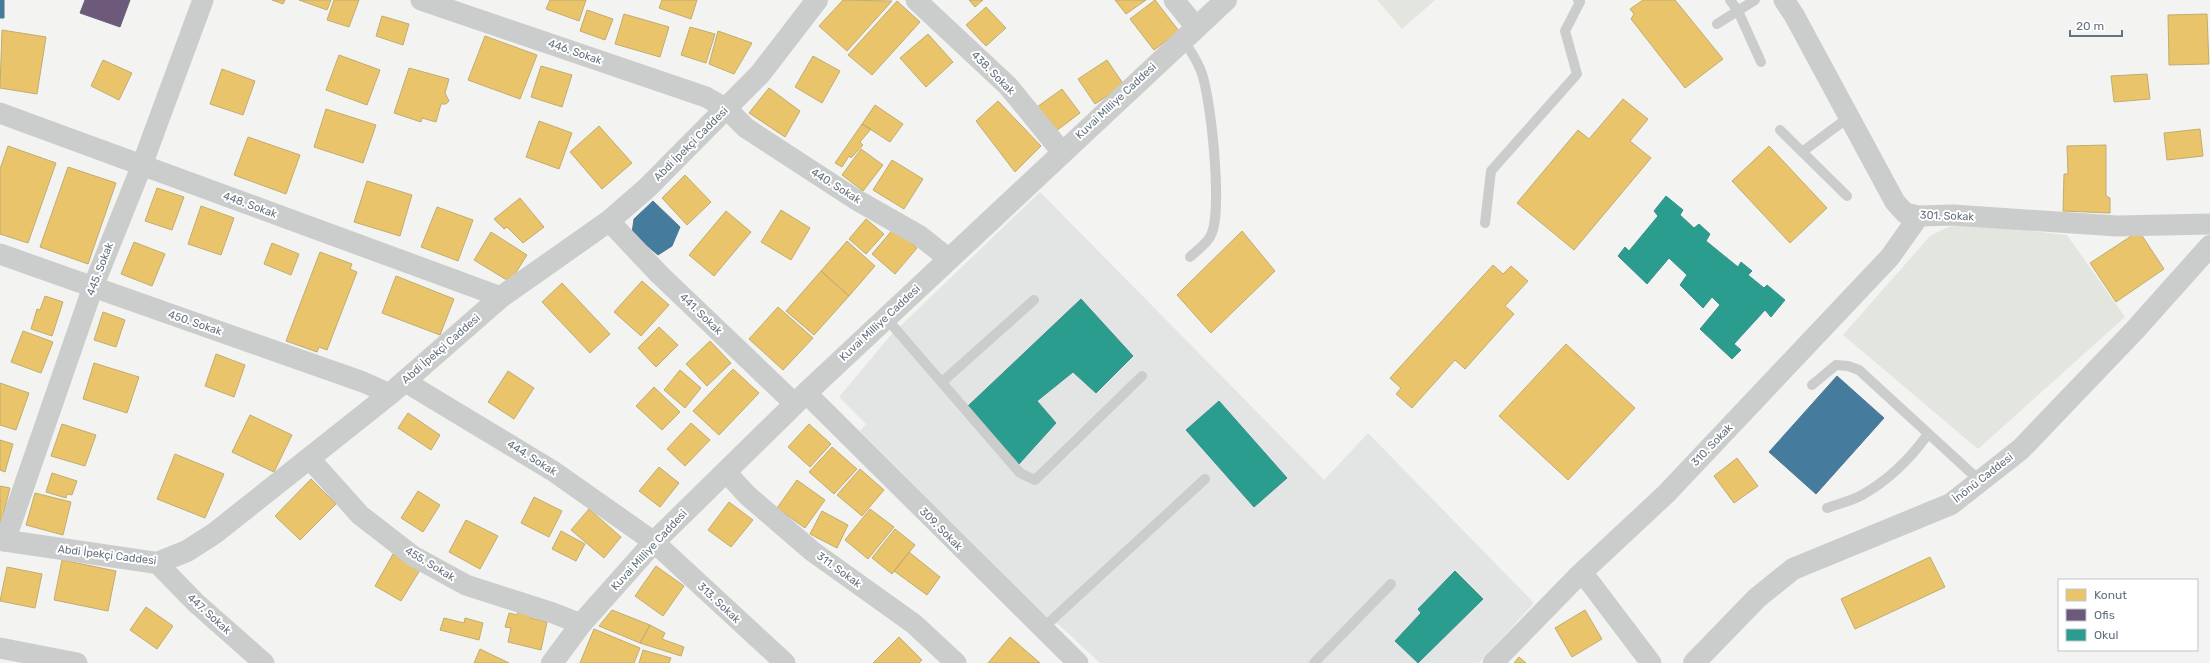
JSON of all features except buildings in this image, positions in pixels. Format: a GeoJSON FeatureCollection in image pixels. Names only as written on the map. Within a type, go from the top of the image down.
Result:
{"type":"FeatureCollection","features":[{"type":"Feature","properties":{"kind":"street","name":"445. Sokak"},"geometry":{"type":"LineString","coordinates":[[2,541],[93,286],[142,165],[203,0]]}},
{"type":"Feature","properties":{"kind":"street","name":"446. Sokak"},"geometry":{"type":"LineString","coordinates":[[421,0],[463,7],[706,97],[727,109]]}},
{"type":"Feature","properties":{"kind":"street","name":"Abdi İpekçi Caddesi"},"geometry":{"type":"LineString","coordinates":[[2,541],[157,563],[187,551],[215,533],[397,387],[501,297],[609,221],[647,188],[727,109],[760,74],[817,0]]}},
{"type":"Feature","properties":{"kind":"street","name":"438. Sokak"},"geometry":{"type":"LineString","coordinates":[[916,0],[1008,86],[1062,152]]}},
{"type":"Feature","properties":{"kind":"street"},"geometry":{"type":"LineString","coordinates":[[1174,0],[1190,33]]}},
{"type":"Feature","properties":{"kind":"street","name":"Kuvai Milliye Caddesi"},"geometry":{"type":"LineString","coordinates":[[552,663],[581,624],[654,542],[800,399],[1226,0]]}},
{"type":"Feature","properties":{"kind":"street","name":"301. Sokak"},"geometry":{"type":"LineString","coordinates":[[1784,0],[1794,15],[1895,202],[1905,213],[1919,216],[1953,215],[2117,226],[2210,224]]}},
{"type":"Feature","properties":{"kind":"street","name":"440. Sokak"},"geometry":{"type":"LineString","coordinates":[[727,109],[746,128],[855,198],[920,236],[949,259]]}},
{"type":"Feature","properties":{"kind":"street","name":"448. Sokak"},"geometry":{"type":"LineString","coordinates":[[0,113],[501,297]]}},
{"type":"Feature","properties":{"kind":"street","name":"310. Sokak"},"geometry":{"type":"LineString","coordinates":[[1493,663],[1582,572],[1666,494],[1890,257],[1919,216]]}},
{"type":"Feature","properties":{"kind":"street","name":"441. Sokak"},"geometry":{"type":"LineString","coordinates":[[609,221],[659,274],[800,399]]}},
{"type":"Feature","properties":{"kind":"street","name":"İnönü Caddesi"},"geometry":{"type":"LineString","coordinates":[[1705,658],[1757,598],[1793,569],[1951,504],[2021,449],[2134,331],[2210,246]]}},
{"type":"Feature","properties":{"kind":"street","name":"450. Sokak"},"geometry":{"type":"LineString","coordinates":[[0,254],[363,382],[397,387]]}},
{"type":"Feature","properties":{"kind":"street","name":"444. Sokak"},"geometry":{"type":"LineString","coordinates":[[397,387],[554,471],[654,542]]}},
{"type":"Feature","properties":{"kind":"street","name":"309. Sokak"},"geometry":{"type":"LineString","coordinates":[[800,399],[1078,663]]}},
{"type":"Feature","properties":{"kind":"street","name":"455. Sokak"},"geometry":{"type":"LineString","coordinates":[[309,458],[360,515],[413,556],[466,585],[553,613],[581,624]]}},
{"type":"Feature","properties":{"kind":"street","name":"311. Sokak"},"geometry":{"type":"LineString","coordinates":[[726,472],[747,495],[812,551],[914,624],[956,663]]}},
{"type":"Feature","properties":{"kind":"street","name":"313. Sokak"},"geometry":{"type":"LineString","coordinates":[[654,542],[784,663]]}},
{"type":"Feature","properties":{"kind":"street","name":"447. Sokak"},"geometry":{"type":"LineString","coordinates":[[157,563],[196,603],[264,663]]}},
{"type":"Feature","properties":{"kind":"street"},"geometry":{"type":"LineString","coordinates":[[1582,572],[1651,663]]}},
{"type":"Feature","properties":{"kind":"street"},"geometry":{"type":"LineString","coordinates":[[0,648],[77,663]]}},
{"type":"Feature","properties":{"kind":"lane"},"geometry":{"type":"LineString","coordinates":[[1485,223],[1492,171],[1578,74],[1565,32],[1580,2],[1578,0]]}},
{"type":"Feature","properties":{"kind":"lane"},"geometry":{"type":"LineString","coordinates":[[1730,0],[1738,11],[1760,62]]}},
{"type":"Feature","properties":{"kind":"lane"},"geometry":{"type":"LineString","coordinates":[[1717,24],[1755,0]]}},
{"type":"Feature","properties":{"kind":"lane"},"geometry":{"type":"LineString","coordinates":[[1190,33],[1201,71],[1211,127],[1216,178],[1216,206],[1211,235],[1190,257]]}},
{"type":"Feature","properties":{"kind":"lane"},"geometry":{"type":"LineString","coordinates":[[1802,152],[1849,117]]}},
{"type":"Feature","properties":{"kind":"lane"},"geometry":{"type":"LineString","coordinates":[[1780,130],[1848,196]]}},
{"type":"Feature","properties":{"kind":"lane"},"geometry":{"type":"LineString","coordinates":[[942,382],[1034,300]]}},
{"type":"Feature","properties":{"kind":"lane"},"geometry":{"type":"LineString","coordinates":[[886,318],[1020,473],[1035,480],[1142,376]]}},
{"type":"Feature","properties":{"kind":"lane"},"geometry":{"type":"LineString","coordinates":[[1812,385],[1836,365],[1848,366],[1859,370],[1980,481]]}},
{"type":"Feature","properties":{"kind":"lane"},"geometry":{"type":"LineString","coordinates":[[1827,508],[1862,495],[1897,471],[1914,454],[1928,434]]}},
{"type":"Feature","properties":{"kind":"lane"},"geometry":{"type":"LineString","coordinates":[[1042,629],[1205,479]]}},
{"type":"Feature","properties":{"kind":"lane"},"geometry":{"type":"LineString","coordinates":[[1314,663],[1391,584]]}},
{"type":"Feature","properties":{"kind":"shaded area"},"geometry":{"type":"Polygon","coordinates":[[[1377,0],[1435,0],[1402,29],[1377,0]]]}},
{"type":"Feature","properties":{"kind":"shaded area"},"geometry":{"type":"Polygon","coordinates":[[[1040,192],[1324,480],[1368,433],[1534,603],[1479,663],[1100,663],[1059,625],[1043,614],[860,431],[866,424],[839,397],[890,336],[1040,192]]]}},
{"type":"Feature","properties":{"kind":"shaded area"},"geometry":{"type":"Polygon","coordinates":[[[1964,223],[2067,235],[2125,317],[1978,449],[1843,335],[1930,236],[1946,228],[1964,223]]]}}]}
